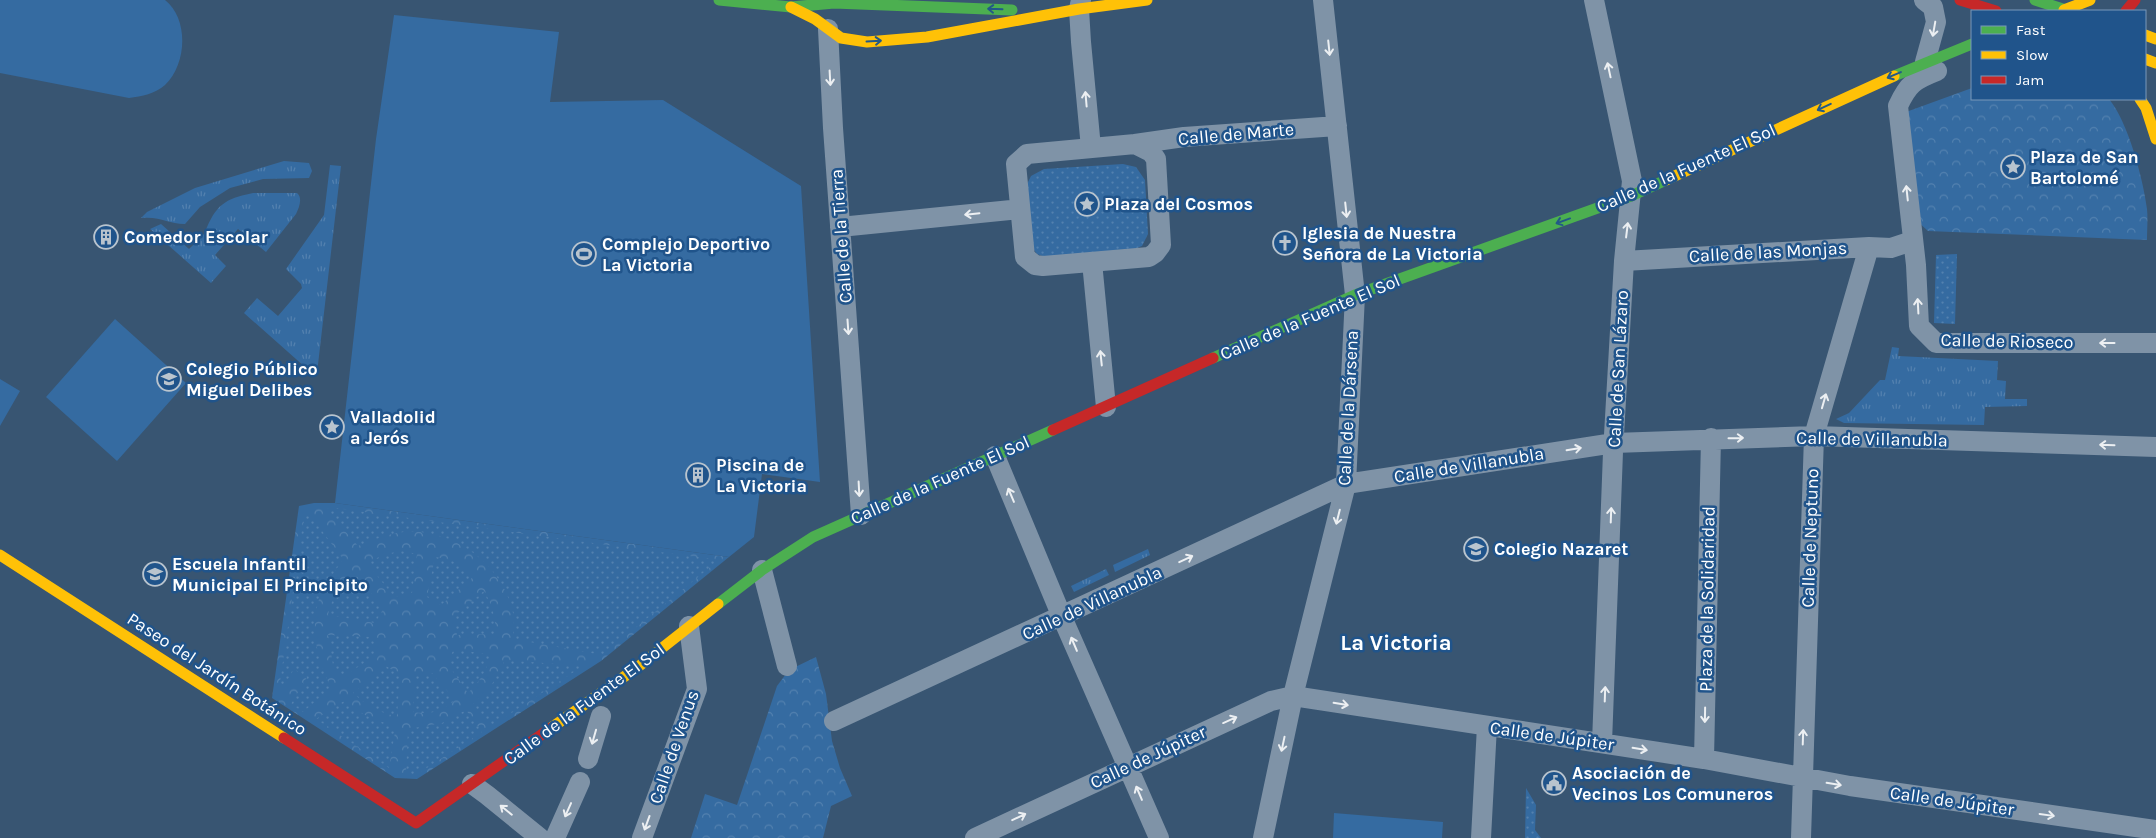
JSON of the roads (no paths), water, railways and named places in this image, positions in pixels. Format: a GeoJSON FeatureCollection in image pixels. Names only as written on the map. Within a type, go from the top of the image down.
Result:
{"type":"FeatureCollection","features":[{"type":"Feature","properties":{"kind":"main road"},"geometry":{"type":"LineString","coordinates":[[719,0],[791,7],[834,3],[895,7],[1053,11],[1080,5]]}},
{"type":"Feature","properties":{"kind":"main road"},"geometry":{"type":"LineString","coordinates":[[837,22],[841,38],[867,42],[927,37],[1080,5],[1147,0]]}},
{"type":"Feature","properties":{"kind":"main road"},"geometry":{"type":"LineString","coordinates":[[1960,0],[1993,10]]}},
{"type":"Feature","properties":{"kind":"main road"},"geometry":{"type":"LineString","coordinates":[[2035,0],[2061,10]]}},
{"type":"Feature","properties":{"kind":"main road"},"geometry":{"type":"LineString","coordinates":[[2066,10],[2090,0]]}},
{"type":"Feature","properties":{"kind":"main road"},"geometry":{"type":"LineString","coordinates":[[2127,10],[2135,0]]}},
{"type":"Feature","properties":{"kind":"main road"},"geometry":{"type":"LineString","coordinates":[[791,7],[807,14],[837,22],[855,13],[895,7]]}},
{"type":"Feature","properties":{"kind":"main road","name":"Calle de la Fuente El Sol"},"geometry":{"type":"LineString","coordinates":[[413,830],[472,784],[638,667],[762,570],[813,536],[1355,294],[1631,196],[1868,86],[1971,44]]}},
{"type":"Feature","properties":{"kind":"main road"},"geometry":{"type":"LineString","coordinates":[[2141,100],[2146,108],[2156,139]]}},
{"type":"Feature","properties":{"kind":"main road","name":"Paseo del Jardín Botánico"},"geometry":{"type":"LineString","coordinates":[[0,555],[413,830]]}},
{"type":"Feature","properties":{"kind":"street","name":"Calle de la Dársena"},"geometry":{"type":"LineString","coordinates":[[1263,838],[1293,696],[1346,484],[1355,294],[1324,0]]}},
{"type":"Feature","properties":{"kind":"street","name":"Calle de San Lázaro"},"geometry":{"type":"LineString","coordinates":[[1594,0],[1632,181],[1624,261],[1614,443],[1602,743]]}},
{"type":"Feature","properties":{"kind":"street"},"geometry":{"type":"LineString","coordinates":[[1924,0],[1933,7],[1936,22],[1926,62]]}},
{"type":"Feature","properties":{"kind":"street"},"geometry":{"type":"LineString","coordinates":[[1080,5],[1091,148]]}},
{"type":"Feature","properties":{"kind":"street","name":"Calle de la Tierra"},"geometry":{"type":"LineString","coordinates":[[837,22],[829,72],[861,515]]}},
{"type":"Feature","properties":{"kind":"street"},"geometry":{"type":"LineString","coordinates":[[1912,241],[1898,106],[1905,89],[1917,79],[1971,58]]}},
{"type":"Feature","properties":{"kind":"street"},"geometry":{"type":"LineString","coordinates":[[1868,86],[1888,96],[1898,106]]}},
{"type":"Feature","properties":{"kind":"street","name":"Calle de Marte"},"geometry":{"type":"LineString","coordinates":[[1135,144],[1184,138],[1337,126]]}},
{"type":"Feature","properties":{"kind":"street"},"geometry":{"type":"LineString","coordinates":[[1135,144],[1151,152],[1156,159],[1161,244],[1156,253],[1149,257],[1043,266],[1029,262],[1025,257],[1016,164],[1021,158],[1027,154],[1135,144]]}},
{"type":"Feature","properties":{"kind":"street"},"geometry":{"type":"LineString","coordinates":[[840,227],[1020,209]]}},
{"type":"Feature","properties":{"kind":"street","name":"Calle de las Monjas"},"geometry":{"type":"LineString","coordinates":[[1624,261],[1869,246],[1891,248],[1912,241]]}},
{"type":"Feature","properties":{"kind":"street","name":"Calle de Rioseco"},"geometry":{"type":"LineString","coordinates":[[1912,241],[1916,265],[1919,326],[1936,343],[2156,343]]}},
{"type":"Feature","properties":{"kind":"street","name":"Calle de Neptuno"},"geometry":{"type":"LineString","coordinates":[[1801,838],[1814,436],[1869,246]]}},
{"type":"Feature","properties":{"kind":"street"},"geometry":{"type":"LineString","coordinates":[[1092,262],[1106,406]]}},
{"type":"Feature","properties":{"kind":"street","name":"Calle de Villanubla"},"geometry":{"type":"LineString","coordinates":[[834,721],[1346,484],[1614,443],[1711,438],[1814,436],[2156,447]]}},
{"type":"Feature","properties":{"kind":"street","name":"Plaza de la Solidaridad"},"geometry":{"type":"LineString","coordinates":[[1704,759],[1711,438]]}},
{"type":"Feature","properties":{"kind":"street"},"geometry":{"type":"LineString","coordinates":[[995,456],[1062,617],[1158,838]]}},
{"type":"Feature","properties":{"kind":"street"},"geometry":{"type":"LineString","coordinates":[[762,570],[787,666]]}},
{"type":"Feature","properties":{"kind":"street","name":"Calle de Venus"},"geometry":{"type":"LineString","coordinates":[[642,838],[697,689],[689,626]]}},
{"type":"Feature","properties":{"kind":"street","name":"Calle de Júpiter"},"geometry":{"type":"LineString","coordinates":[[975,838],[1272,701],[1293,696],[1704,759],[1802,779],[2156,830]]}},
{"type":"Feature","properties":{"kind":"street"},"geometry":{"type":"LineString","coordinates":[[588,759],[601,716]]}},
{"type":"Feature","properties":{"kind":"street"},"geometry":{"type":"LineString","coordinates":[[1481,838],[1487,726]]}},
{"type":"Feature","properties":{"kind":"street"},"geometry":{"type":"LineString","coordinates":[[555,838],[580,782]]}},
{"type":"Feature","properties":{"kind":"street"},"geometry":{"type":"LineString","coordinates":[[472,784],[540,838]]}},
{"type":"Feature","properties":{"kind":"place","name":"Plaza de San Bartolomé"},"geometry":{"type":"Point","coordinates":[2013,167]}},
{"type":"Feature","properties":{"kind":"place","name":"Plaza del Cosmos"},"geometry":{"type":"Point","coordinates":[1087,204]}},
{"type":"Feature","properties":{"kind":"place","name":"Comedor Escolar"},"geometry":{"type":"Point","coordinates":[106,237]}},
{"type":"Feature","properties":{"kind":"place","name":"Iglesia de Nuestra Señora de La Victoria"},"geometry":{"type":"Point","coordinates":[1285,243]}},
{"type":"Feature","properties":{"kind":"place","name":"Complejo Deportivo La Victoria"},"geometry":{"type":"Point","coordinates":[584,254]}},
{"type":"Feature","properties":{"kind":"place","name":"Colegio Público Miguel Delibes"},"geometry":{"type":"Point","coordinates":[169,379]}},
{"type":"Feature","properties":{"kind":"place","name":"Valladolid a Jerós"},"geometry":{"type":"Point","coordinates":[332,427]}},
{"type":"Feature","properties":{"kind":"place","name":"Piscina de La Victoria"},"geometry":{"type":"Point","coordinates":[698,475]}},
{"type":"Feature","properties":{"kind":"place","name":"Colegio Nazaret"},"geometry":{"type":"Point","coordinates":[1476,549]}},
{"type":"Feature","properties":{"kind":"place","name":"Escuela Infantil Municipal El Principito"},"geometry":{"type":"Point","coordinates":[155,574]}},
{"type":"Feature","properties":{"kind":"place","name":"Asociación de Vecinos Los Comuneros"},"geometry":{"type":"Point","coordinates":[1554,783]}},
{"type":"Feature","properties":{"kind":"district","name":"La Victoria"},"geometry":{"type":"Point","coordinates":[1396,643]}}]}
